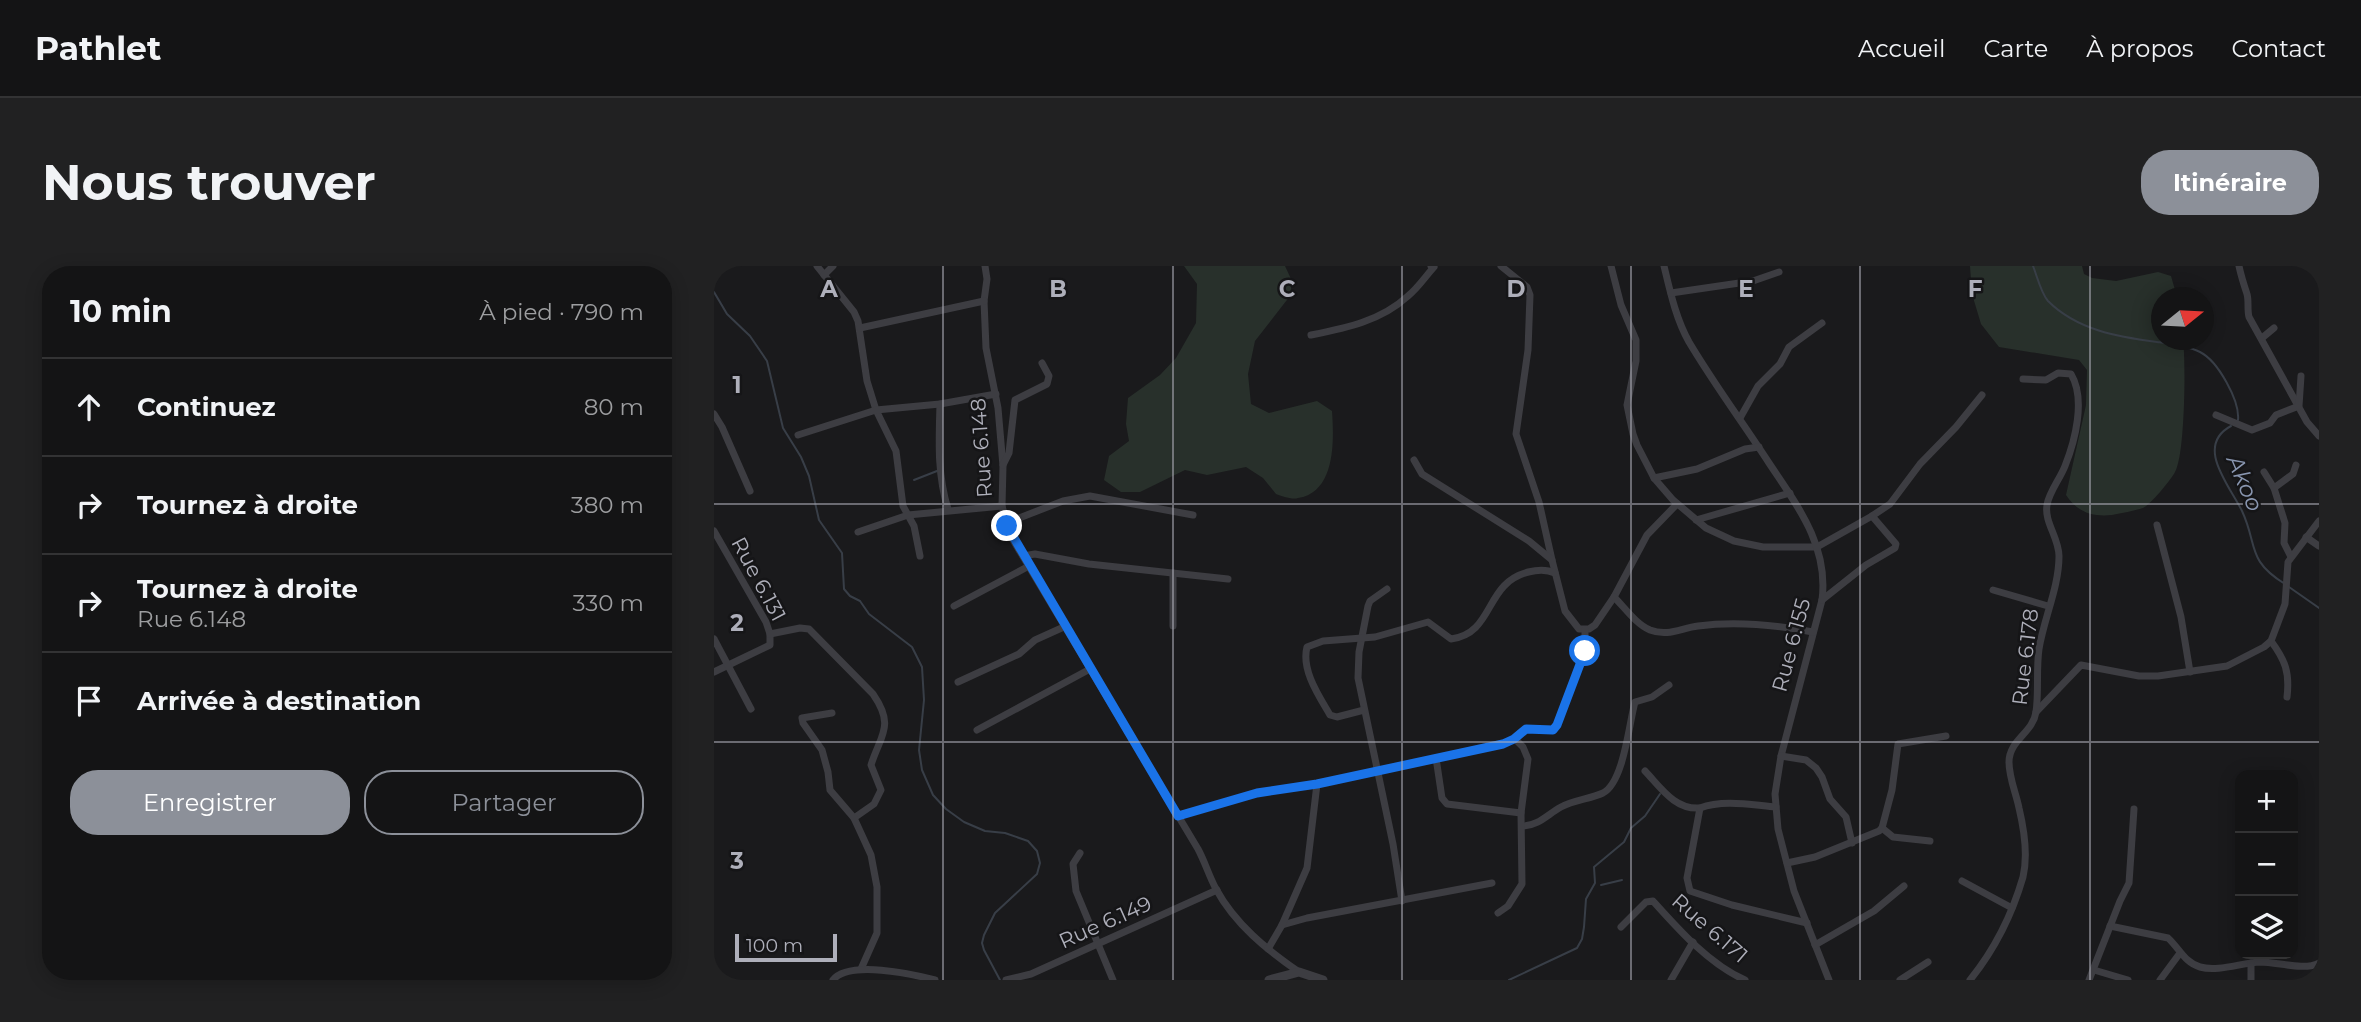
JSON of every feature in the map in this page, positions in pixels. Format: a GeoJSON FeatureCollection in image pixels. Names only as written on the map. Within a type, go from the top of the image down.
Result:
{"type":"FeatureCollection","features":[{"type":"Feature","properties":{"kind":"street"},"geometry":{"type":"LineString","coordinates":[[817,266],[854,312],[860,328],[867,380],[876,410],[896,450],[902,499],[914,526],[920,556]]}},
{"type":"Feature","properties":{"kind":"street"},"geometry":{"type":"LineString","coordinates":[[824,275],[833,266]]}},
{"type":"Feature","properties":{"kind":"street","name":"Rue 6.148"},"geometry":{"type":"LineString","coordinates":[[985,266],[986,348],[996,394],[1003,466],[1002,506],[1010,535],[1178,816],[1217,890],[1244,927],[1268,949],[1298,972],[1323,980]]}},
{"type":"Feature","properties":{"kind":"street"},"geometry":{"type":"LineString","coordinates":[[1311,335],[1349,327],[1397,306],[1411,294],[1434,266]]}},
{"type":"Feature","properties":{"kind":"street"},"geometry":{"type":"LineString","coordinates":[[1501,266],[1527,287],[1530,295],[1528,350],[1516,434],[1539,502],[1564,611],[1575,626],[1585,630],[1595,625],[1614,597],[1647,535],[1677,504]]}},
{"type":"Feature","properties":{"kind":"street"},"geometry":{"type":"LineString","coordinates":[[1611,266],[1621,305],[1636,340],[1636,361],[1628,415],[1633,434],[1654,478],[1677,504],[1696,520],[1716,533],[1748,545],[1816,547],[1872,516],[1890,504],[1920,464],[1982,395]]}},
{"type":"Feature","properties":{"kind":"street","name":"Rue 6.155"},"geometry":{"type":"LineString","coordinates":[[1664,266],[1689,341],[1718,390],[1740,418],[1806,518],[1816,547],[1823,583],[1822,600],[1776,777],[1776,807],[1778,829],[1794,891],[1829,980]]}},
{"type":"Feature","properties":{"kind":"street"},"geometry":{"type":"LineString","coordinates":[[2239,266],[2243,286],[2249,297],[2246,307],[2249,317],[2307,422],[2319,436]]}},
{"type":"Feature","properties":{"kind":"street"},"geometry":{"type":"LineString","coordinates":[[1671,293],[1753,281],[1779,272]]}},
{"type":"Feature","properties":{"kind":"street"},"geometry":{"type":"LineString","coordinates":[[860,328],[984,301]]}},
{"type":"Feature","properties":{"kind":"street"},"geometry":{"type":"LineString","coordinates":[[1740,418],[1758,386],[1780,364],[1789,346],[1822,323]]}},
{"type":"Feature","properties":{"kind":"street"},"geometry":{"type":"LineString","coordinates":[[2262,338],[2274,328]]}},
{"type":"Feature","properties":{"kind":"street"},"geometry":{"type":"LineString","coordinates":[[1003,466],[1009,453],[1014,400],[1047,384],[1049,376],[1042,363]]}},
{"type":"Feature","properties":{"kind":"street","name":"Rue 6.178"},"geometry":{"type":"LineString","coordinates":[[1970,980],[1989,957],[2012,908],[2025,864],[2020,810],[2010,774],[2010,752],[2031,725],[2036,712],[2036,670],[2048,606],[2057,579],[2059,557],[2056,536],[2046,509],[2065,466],[2074,435],[2077,408],[2076,382],[2071,374],[2058,373],[2046,380],[2023,379]]}},
{"type":"Feature","properties":{"kind":"street"},"geometry":{"type":"LineString","coordinates":[[2299,406],[2301,376]]}},
{"type":"Feature","properties":{"kind":"street"},"geometry":{"type":"LineString","coordinates":[[798,435],[876,410],[940,404],[996,394]]}},
{"type":"Feature","properties":{"kind":"street"},"geometry":{"type":"LineString","coordinates":[[940,404],[939,463],[948,509]]}},
{"type":"Feature","properties":{"kind":"street"},"geometry":{"type":"LineString","coordinates":[[2216,415],[2252,430],[2270,423],[2276,415],[2299,406]]}},
{"type":"Feature","properties":{"kind":"street"},"geometry":{"type":"LineString","coordinates":[[714,414],[750,491]]}},
{"type":"Feature","properties":{"kind":"street"},"geometry":{"type":"LineString","coordinates":[[1654,478],[1696,469],[1745,449],[1759,447]]}},
{"type":"Feature","properties":{"kind":"street"},"geometry":{"type":"LineString","coordinates":[[1414,460],[1422,474],[1498,520],[1552,559]]}},
{"type":"Feature","properties":{"kind":"street"},"geometry":{"type":"LineString","coordinates":[[2274,488],[2293,474],[2297,466]]}},
{"type":"Feature","properties":{"kind":"street"},"geometry":{"type":"LineString","coordinates":[[2264,472],[2274,488],[2285,523],[2284,543],[2291,557]]}},
{"type":"Feature","properties":{"kind":"street"},"geometry":{"type":"LineString","coordinates":[[1696,520],[1790,493]]}},
{"type":"Feature","properties":{"kind":"street"},"geometry":{"type":"LineString","coordinates":[[1006,523],[1063,501],[1090,496],[1193,515]]}},
{"type":"Feature","properties":{"kind":"street"},"geometry":{"type":"LineString","coordinates":[[858,532],[908,515],[948,509],[1002,506]]}},
{"type":"Feature","properties":{"kind":"street"},"geometry":{"type":"LineString","coordinates":[[1822,600],[1866,565],[1895,548],[1896,544],[1872,516]]}},
{"type":"Feature","properties":{"kind":"street"},"geometry":{"type":"LineString","coordinates":[[2036,712],[2081,665],[2148,677],[2190,672],[2239,662],[2271,641],[2285,604],[2291,557],[2319,521]]}},
{"type":"Feature","properties":{"kind":"street"},"geometry":{"type":"LineString","coordinates":[[2157,524],[2181,617],[2190,672]]}},
{"type":"Feature","properties":{"kind":"street","name":"Rue 6.131"},"geometry":{"type":"LineString","coordinates":[[714,531],[766,622],[770,634],[769,645],[726,666]]}},
{"type":"Feature","properties":{"kind":"street"},"geometry":{"type":"LineString","coordinates":[[2306,537],[2319,546]]}},
{"type":"Feature","properties":{"kind":"street"},"geometry":{"type":"LineString","coordinates":[[1023,556],[1035,554],[1089,564],[1228,579]]}},
{"type":"Feature","properties":{"kind":"street"},"geometry":{"type":"LineString","coordinates":[[954,606],[1030,566]]}},
{"type":"Feature","properties":{"kind":"street"},"geometry":{"type":"LineString","coordinates":[[1364,710],[1337,717],[1330,715],[1318,694],[1305,655],[1307,647],[1313,643],[1361,639],[1428,622],[1451,639],[1461,637],[1477,625],[1497,595],[1511,581],[1542,569],[1555,573]]}},
{"type":"Feature","properties":{"kind":"street"},"geometry":{"type":"LineString","coordinates":[[1173,573],[1173,626]]}},
{"type":"Feature","properties":{"kind":"street"},"geometry":{"type":"LineString","coordinates":[[1387,589],[1370,601],[1361,639],[1358,678],[1402,901]]}},
{"type":"Feature","properties":{"kind":"street"},"geometry":{"type":"LineString","coordinates":[[1993,590],[2048,606]]}},
{"type":"Feature","properties":{"kind":"street"},"geometry":{"type":"LineString","coordinates":[[1614,597],[1643,626],[1654,631],[1672,633],[1696,626],[1738,625],[1782,626],[1813,632]]}},
{"type":"Feature","properties":{"kind":"street"},"geometry":{"type":"LineString","coordinates":[[958,682],[1018,654],[1035,640],[1066,626]]}},
{"type":"Feature","properties":{"kind":"street"},"geometry":{"type":"LineString","coordinates":[[770,634],[800,628],[809,629],[881,705],[885,719],[884,736],[871,765],[881,790],[874,804],[854,818]]}},
{"type":"Feature","properties":{"kind":"street"},"geometry":{"type":"LineString","coordinates":[[1178,816],[1257,793],[1317,784],[1503,744],[1526,729],[1546,731],[1557,725],[1585,651],[1585,630]]}},
{"type":"Feature","properties":{"kind":"street"},"geometry":{"type":"LineString","coordinates":[[714,639],[751,709]]}},
{"type":"Feature","properties":{"kind":"street"},"geometry":{"type":"LineString","coordinates":[[2271,641],[2285,662],[2289,687],[2287,697]]}},
{"type":"Feature","properties":{"kind":"street"},"geometry":{"type":"LineString","coordinates":[[714,671],[726,666]]}},
{"type":"Feature","properties":{"kind":"street"},"geometry":{"type":"LineString","coordinates":[[977,730],[1090,669]]}},
{"type":"Feature","properties":{"kind":"street"},"geometry":{"type":"LineString","coordinates":[[1523,826],[1538,823],[1561,807],[1611,787],[1625,755],[1635,702],[1652,696],[1669,685]]}},
{"type":"Feature","properties":{"kind":"street"},"geometry":{"type":"LineString","coordinates":[[832,713],[802,718],[822,750],[830,790],[854,818],[871,855],[877,887],[877,933],[861,969]]}},
{"type":"Feature","properties":{"kind":"street"},"geometry":{"type":"LineString","coordinates":[[1787,863],[1815,857],[1874,834],[1882,828],[1892,790],[1898,744],[1946,736]]}},
{"type":"Feature","properties":{"kind":"street"},"geometry":{"type":"LineString","coordinates":[[1498,913],[1508,906],[1522,884],[1521,813],[1528,759],[1523,747],[1514,739]]}},
{"type":"Feature","properties":{"kind":"street"},"geometry":{"type":"LineString","coordinates":[[1781,756],[1812,763],[1822,777],[1830,799],[1846,817],[1852,843]]}},
{"type":"Feature","properties":{"kind":"street"},"geometry":{"type":"LineString","coordinates":[[1436,758],[1442,798],[1447,804],[1521,813]]}},
{"type":"Feature","properties":{"kind":"street"},"geometry":{"type":"LineString","coordinates":[[1645,771],[1677,804],[1690,809],[1730,804],[1776,807]]}},
{"type":"Feature","properties":{"kind":"street"},"geometry":{"type":"LineString","coordinates":[[1268,949],[1282,926],[1307,868],[1317,784]]}},
{"type":"Feature","properties":{"kind":"street"},"geometry":{"type":"LineString","coordinates":[[1700,808],[1687,878],[1690,891],[1732,905],[1807,923]]}},
{"type":"Feature","properties":{"kind":"street"},"geometry":{"type":"LineString","coordinates":[[2089,980],[2130,878],[2134,809]]}},
{"type":"Feature","properties":{"kind":"street"},"geometry":{"type":"LineString","coordinates":[[1882,828],[1893,837],[1930,841]]}},
{"type":"Feature","properties":{"kind":"street"},"geometry":{"type":"LineString","coordinates":[[1080,853],[1073,864],[1076,891],[1113,980]]}},
{"type":"Feature","properties":{"kind":"street"},"geometry":{"type":"LineString","coordinates":[[1962,881],[2012,908]]}},
{"type":"Feature","properties":{"kind":"street"},"geometry":{"type":"LineString","coordinates":[[1282,926],[1307,918],[1492,883]]}},
{"type":"Feature","properties":{"kind":"street"},"geometry":{"type":"LineString","coordinates":[[1815,945],[1874,911],[1904,886]]}},
{"type":"Feature","properties":{"kind":"street","name":"Rue 6.149"},"geometry":{"type":"LineString","coordinates":[[1006,980],[1032,977],[1097,943],[1217,890]]}},
{"type":"Feature","properties":{"kind":"street","name":"Rue 6.171"},"geometry":{"type":"LineString","coordinates":[[1621,928],[1646,902],[1653,901],[1678,930],[1719,964],[1745,980]]}},
{"type":"Feature","properties":{"kind":"street"},"geometry":{"type":"LineString","coordinates":[[2110,926],[2168,938],[2180,953],[2199,967],[2251,963],[2309,967],[2319,963]]}},
{"type":"Feature","properties":{"kind":"street"},"geometry":{"type":"LineString","coordinates":[[1671,980],[1693,942]]}},
{"type":"Feature","properties":{"kind":"street"},"geometry":{"type":"LineString","coordinates":[[2160,980],[2180,953]]}},
{"type":"Feature","properties":{"kind":"street"},"geometry":{"type":"LineString","coordinates":[[1900,980],[1928,962]]}},
{"type":"Feature","properties":{"kind":"street"},"geometry":{"type":"LineString","coordinates":[[2251,963],[2251,980]]}},
{"type":"Feature","properties":{"kind":"street"},"geometry":{"type":"LineString","coordinates":[[833,980],[841,973],[861,969],[934,980]]}},
{"type":"Feature","properties":{"kind":"street"},"geometry":{"type":"LineString","coordinates":[[2094,970],[2128,980]]}},
{"type":"Feature","properties":{"kind":"street"},"geometry":{"type":"LineString","coordinates":[[1269,980],[1298,972]]}},
{"type":"Feature","properties":{"kind":"shaded area"},"geometry":{"type":"Polygon","coordinates":[[[1184,266],[1285,266],[1292,281],[1290,296],[1255,341],[1248,374],[1251,404],[1269,413],[1317,401],[1332,411],[1330,463],[1320,486],[1310,494],[1287,498],[1276,494],[1263,478],[1246,467],[1207,475],[1185,470],[1140,492],[1121,492],[1104,480],[1109,456],[1129,441],[1126,424],[1128,398],[1160,375],[1176,358],[1196,323],[1197,284],[1184,266]]]}},
{"type":"Feature","properties":{"kind":"shaded area"},"geometry":{"type":"Polygon","coordinates":[[[1970,266],[2082,266],[2084,274],[2092,278],[2116,281],[2158,272],[2171,276],[2174,287],[2151,287],[2151,350],[2183,350],[2181,448],[2175,472],[2146,506],[2112,515],[2098,515],[2080,509],[2070,501],[2066,495],[2086,405],[2087,370],[2079,360],[1999,347],[1981,324],[1972,294],[1970,266]]]}},
{"type":"Feature","properties":{"kind":"waterway","name":"Akoo"},"geometry":{"type":"LineString","coordinates":[[2033,266],[2048,301],[2072,319],[2128,338],[2184,347],[2207,357],[2220,372],[2232,393],[2238,420]]}},
{"type":"Feature","properties":{"kind":"waterway"},"geometry":{"type":"LineString","coordinates":[[714,292],[727,314],[750,336],[767,361],[783,428],[809,476],[819,520],[842,553],[844,589],[860,601],[869,614],[912,647],[922,667],[924,700],[919,750],[922,770],[933,795],[964,822],[985,831],[1005,833],[1028,841],[1037,851],[1040,863],[1037,874],[995,913],[984,935],[984,950],[1000,980]]}},
{"type":"Feature","properties":{"kind":"waterway","name":"Akoo"},"geometry":{"type":"LineString","coordinates":[[2231,426],[2220,434],[2215,444],[2218,467],[2242,511],[2258,559],[2285,584]]}},
{"type":"Feature","properties":{"kind":"waterway"},"geometry":{"type":"LineString","coordinates":[[914,480],[937,471]]}},
{"type":"Feature","properties":{"kind":"waterway","name":"Akoo"},"geometry":{"type":"LineString","coordinates":[[2289,587],[2319,608]]}},
{"type":"Feature","properties":{"kind":"waterway"},"geometry":{"type":"LineString","coordinates":[[1509,980],[1577,948],[1582,939],[1586,899],[1595,883],[1594,867],[1624,842],[1631,828],[1645,816],[1660,794]]}},
{"type":"Feature","properties":{"kind":"waterway"},"geometry":{"type":"LineString","coordinates":[[1601,885],[1622,880]]}},
{"type":"Feature","properties":{"kind":"route"},"geometry":{"type":"LineString","coordinates":[[1007,526],[1178,816],[1257,793],[1317,784],[1503,744],[1526,729],[1553,730],[1585,651]]}}]}
